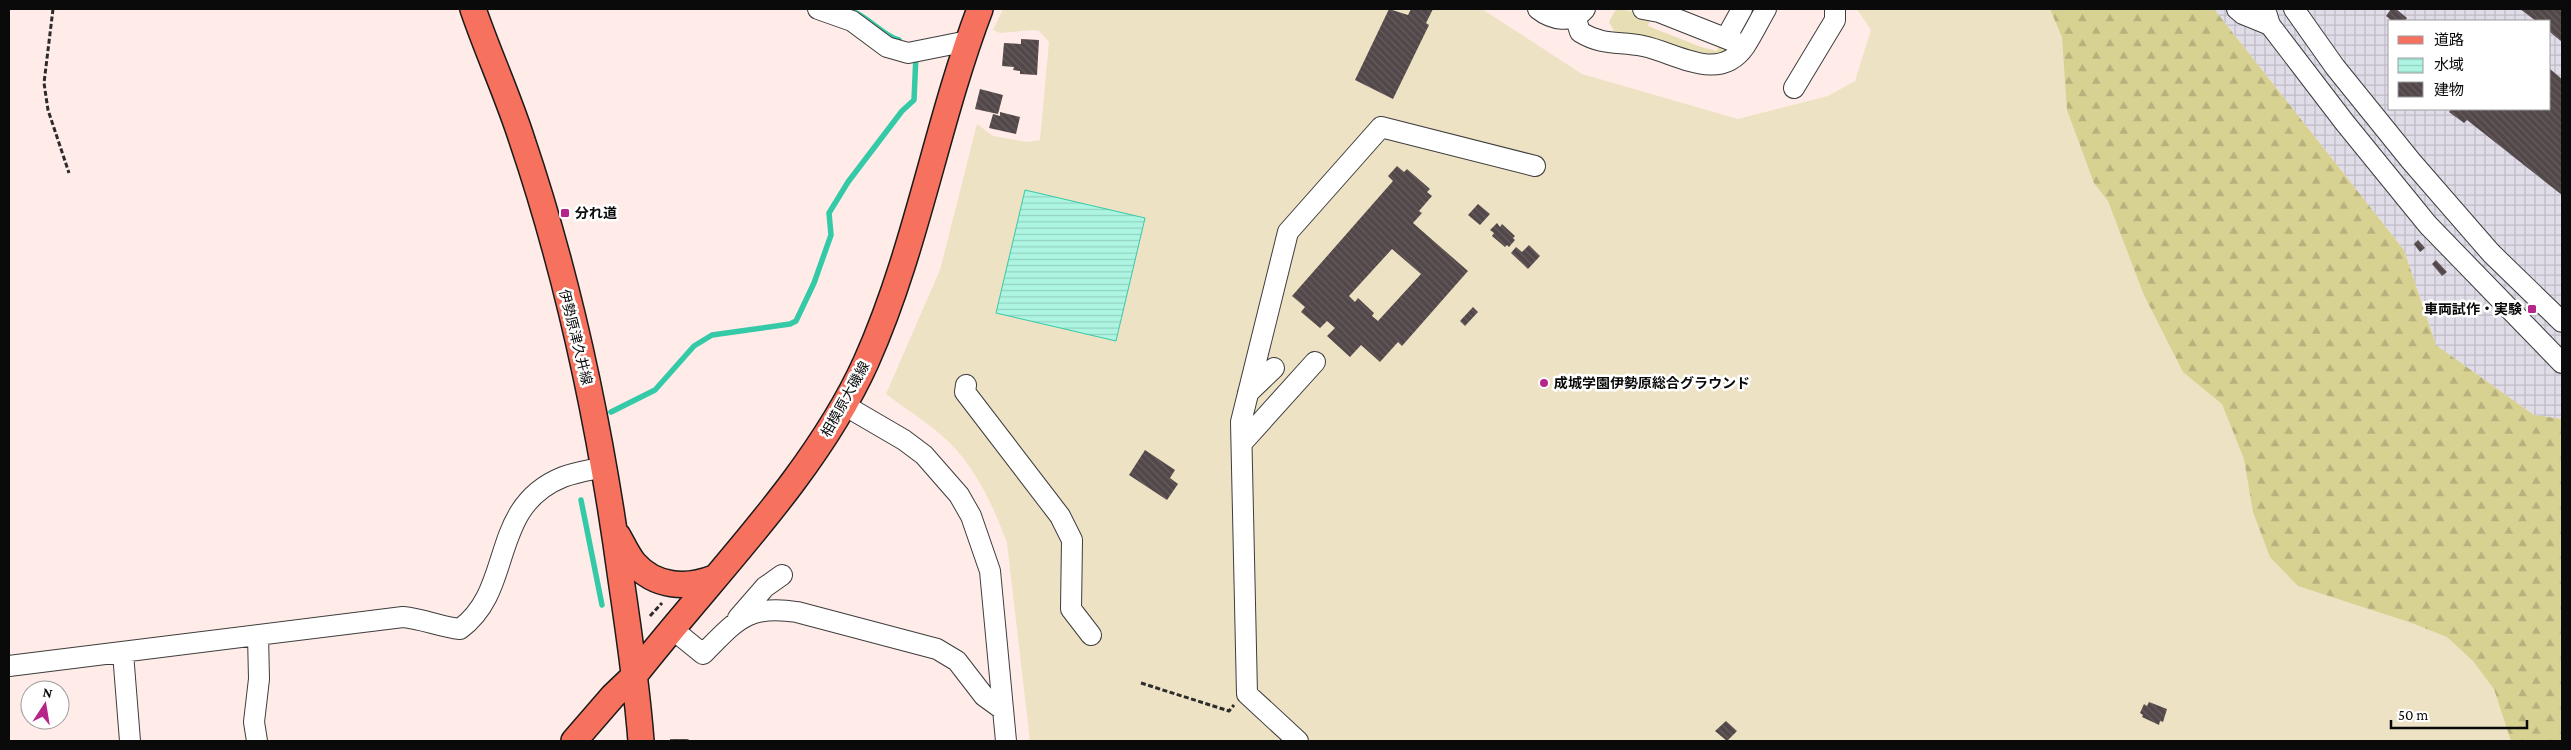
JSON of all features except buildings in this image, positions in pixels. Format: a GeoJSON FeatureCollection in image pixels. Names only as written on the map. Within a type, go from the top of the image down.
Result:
{"type":"FeatureCollection","features":[{"type":"Feature","properties":{"kind":"main road","name":"伊勢原津久井線"},"geometry":{"type":"LineString","coordinates":[[473,9],[522,139],[546,216],[594,407],[614,530],[634,676]]}},
{"type":"Feature","properties":{"kind":"main road","name":"相模原大磯線"},"geometry":{"type":"LineString","coordinates":[[634,676],[778,500],[844,405],[880,328],[911,245],[968,41],[980,9]]}},
{"type":"Feature","properties":{"kind":"main road"},"geometry":{"type":"LineString","coordinates":[[614,530],[634,563],[656,580],[692,585],[714,578]]}},
{"type":"Feature","properties":{"kind":"main road"},"geometry":{"type":"LineString","coordinates":[[574,741],[613,696],[634,676]]}},
{"type":"Feature","properties":{"kind":"main road"},"geometry":{"type":"LineString","coordinates":[[596,741],[615,717],[634,676]]}},
{"type":"Feature","properties":{"kind":"main road"},"geometry":{"type":"LineString","coordinates":[[634,676],[640,741]]}},
{"type":"Feature","properties":{"kind":"street"},"geometry":{"type":"LineString","coordinates":[[818,9],[852,21],[887,47],[917,52],[968,41]]}},
{"type":"Feature","properties":{"kind":"street"},"geometry":{"type":"LineString","coordinates":[[1538,9],[1550,17],[1559,19],[1580,13],[1580,32],[1595,41],[1644,46],[1708,65],[1727,62],[1745,46],[1766,9]]}},
{"type":"Feature","properties":{"kind":"street"},"geometry":{"type":"LineString","coordinates":[[1726,38],[1742,9]]}},
{"type":"Feature","properties":{"kind":"street"},"geometry":{"type":"LineString","coordinates":[[1794,88],[1835,20],[1835,9]]}},
{"type":"Feature","properties":{"kind":"street"},"geometry":{"type":"LineString","coordinates":[[2237,9],[2243,14],[2268,17],[2346,123],[2428,225],[2562,363]]}},
{"type":"Feature","properties":{"kind":"street"},"geometry":{"type":"LineString","coordinates":[[2294,9],[2336,67],[2411,161],[2491,253],[2562,322]]}},
{"type":"Feature","properties":{"kind":"street"},"geometry":{"type":"LineString","coordinates":[[1654,10],[1685,15],[1726,38],[1745,46]]}},
{"type":"Feature","properties":{"kind":"street"},"geometry":{"type":"LineString","coordinates":[[1298,741],[1247,694],[1241,422],[1288,232],[1381,127],[1535,166]]}},
{"type":"Feature","properties":{"kind":"street"},"geometry":{"type":"LineString","coordinates":[[1242,443],[1315,362]]}},
{"type":"Feature","properties":{"kind":"street"},"geometry":{"type":"LineString","coordinates":[[1248,393],[1274,368]]}},
{"type":"Feature","properties":{"kind":"street"},"geometry":{"type":"LineString","coordinates":[[966,385],[965,392],[1060,516],[1072,540],[1071,609],[1092,635]]}},
{"type":"Feature","properties":{"kind":"street"},"geometry":{"type":"LineString","coordinates":[[844,405],[898,436],[924,455],[960,496],[971,516],[990,571],[1006,741]]}},
{"type":"Feature","properties":{"kind":"street"},"geometry":{"type":"LineString","coordinates":[[9,666],[403,617],[427,620],[445,628],[460,629],[472,620],[484,603],[513,523],[525,505],[542,488],[564,477],[604,467]]}},
{"type":"Feature","properties":{"kind":"street"},"geometry":{"type":"LineString","coordinates":[[672,628],[703,654],[737,620],[765,587],[782,575]]}},
{"type":"Feature","properties":{"kind":"street"},"geometry":{"type":"LineString","coordinates":[[737,620],[760,611],[776,609],[938,649],[957,661],[984,696],[1002,709]]}},
{"type":"Feature","properties":{"kind":"street"},"geometry":{"type":"LineString","coordinates":[[257,741],[254,722],[259,678],[258,634]]}},
{"type":"Feature","properties":{"kind":"street"},"geometry":{"type":"LineString","coordinates":[[123,653],[130,741]]}},
{"type":"Feature","properties":{"kind":"path"},"geometry":{"type":"LineString","coordinates":[[53,9],[44,83],[48,110],[69,173]]}},
{"type":"Feature","properties":{"kind":"path"},"geometry":{"type":"LineString","coordinates":[[650,616],[667,597]]}},
{"type":"Feature","properties":{"kind":"path"},"geometry":{"type":"LineString","coordinates":[[1141,683],[1229,711],[1247,694]]}},
{"type":"Feature","properties":{"kind":"shaded area","name":"成城学園伊勢原総合グラウンド"},"geometry":{"type":"Polygon","coordinates":[[[1003,9],[1482,9],[1582,74],[1738,119],[1828,96],[1855,81],[1871,30],[1857,9],[2050,9],[2062,37],[2067,110],[2094,183],[2108,201],[2144,295],[2183,372],[2222,404],[2244,459],[2253,512],[2270,557],[2298,586],[2412,623],[2447,637],[2473,661],[2494,689],[2511,741],[1030,741],[1007,543],[996,516],[984,490],[960,454],[935,430],[886,394],[940,270],[977,124],[993,136],[1027,142],[1040,140],[1049,42],[1039,31],[1000,33],[993,30],[1003,9]]]}},
{"type":"Feature","properties":{"kind":"shaded area"},"geometry":{"type":"Polygon","coordinates":[[[1620,9],[1651,16],[1648,26],[1701,47],[1717,51],[1719,43],[1730,49],[1727,56],[1695,54],[1652,37],[1623,34],[1614,31],[1609,22],[1615,11],[1620,9]]]}},
{"type":"Feature","properties":{"kind":"shaded area"},"geometry":{"type":"Polygon","coordinates":[[[2214,9],[2562,9],[2562,419],[2534,415],[2436,345],[2404,250],[2214,9]]]}},
{"type":"Feature","properties":{"kind":"green space"},"geometry":{"type":"Polygon","coordinates":[[[1894,9],[2214,9],[2404,250],[2436,345],[2534,415],[2562,419],[2562,741],[2186,741],[1894,9]]]}},
{"type":"Feature","properties":{"kind":"water"},"geometry":{"type":"Polygon","coordinates":[[[1025,190],[1145,218],[1116,341],[996,313],[1025,190]]]}},
{"type":"Feature","properties":{"kind":"waterway"},"geometry":{"type":"LineString","coordinates":[[852,11],[899,40]]}},
{"type":"Feature","properties":{"kind":"waterway"},"geometry":{"type":"LineString","coordinates":[[611,412],[655,390],[694,346],[712,335],[790,324],[796,321],[814,283],[831,235],[829,213],[848,182],[902,111],[914,100],[916,55]]}},
{"type":"Feature","properties":{"kind":"waterway"},"geometry":{"type":"LineString","coordinates":[[581,500],[602,605]]}},
{"type":"Feature","properties":{"kind":"place","name":"分れ道"},"geometry":{"type":"Point","coordinates":[565,213]}},
{"type":"Feature","properties":{"kind":"place","name":"車両試作・実験"},"geometry":{"type":"Point","coordinates":[2532,309]}},
{"type":"Feature","properties":{"kind":"place","name":"成城学園伊勢原総合グラウンド"},"geometry":{"type":"Point","coordinates":[1544,383]}}]}
